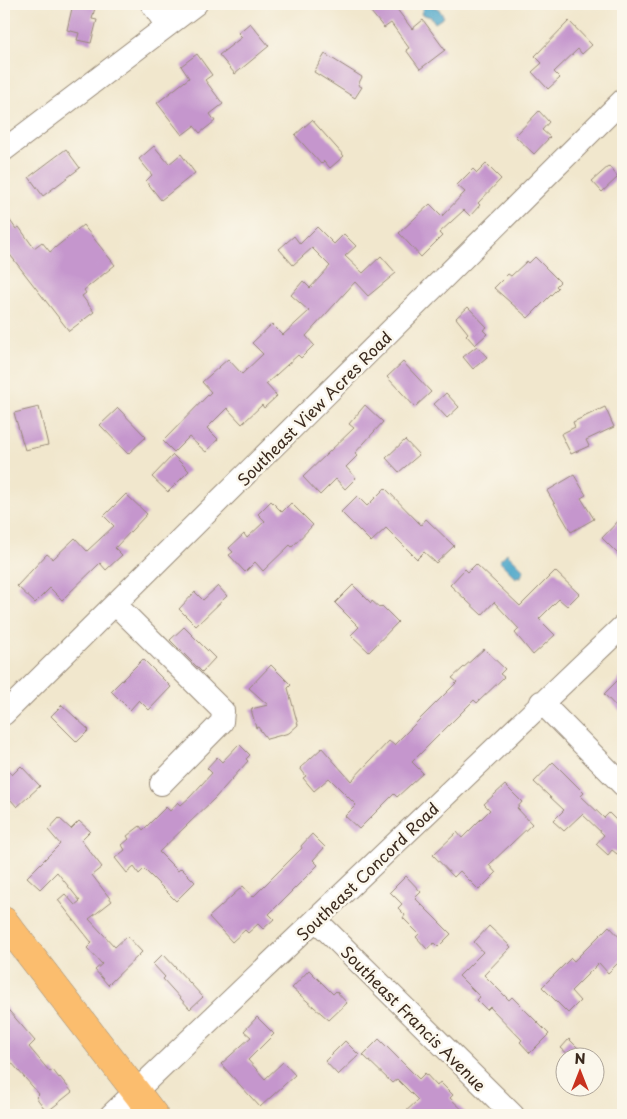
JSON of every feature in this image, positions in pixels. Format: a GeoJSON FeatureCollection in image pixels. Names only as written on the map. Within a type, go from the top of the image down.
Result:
{"type":"FeatureCollection","features":[{"type":"Feature","properties":{"kind":"main road"},"geometry":{"type":"LineString","coordinates":[[4,921],[154,1115]]}},
{"type":"Feature","properties":{"kind":"street"},"geometry":{"type":"LineString","coordinates":[[152,4],[167,26]]}},
{"type":"Feature","properties":{"kind":"street"},"geometry":{"type":"LineString","coordinates":[[4,150],[196,4]]}},
{"type":"Feature","properties":{"kind":"street","name":"Southeast View Acres Road"},"geometry":{"type":"LineString","coordinates":[[4,714],[623,100]]}},
{"type":"Feature","properties":{"kind":"street"},"geometry":{"type":"LineString","coordinates":[[116,605],[223,711],[222,722],[161,784]]}},
{"type":"Feature","properties":{"kind":"street","name":"Southeast Concord Road"},"geometry":{"type":"LineString","coordinates":[[111,1115],[541,702],[623,626]]}},
{"type":"Feature","properties":{"kind":"street"},"geometry":{"type":"LineString","coordinates":[[541,702],[623,786]]}},
{"type":"Feature","properties":{"kind":"street","name":"Southeast Francis Avenue"},"geometry":{"type":"LineString","coordinates":[[316,920],[513,1115]]}},
{"type":"Feature","properties":{"kind":"water"},"geometry":{"type":"Polygon","coordinates":[[[424,5],[438,8],[444,17],[435,23],[431,17],[421,14],[424,5]]]}},
{"type":"Feature","properties":{"kind":"water"},"geometry":{"type":"Polygon","coordinates":[[[507,553],[524,570],[520,578],[518,576],[516,578],[499,561],[507,553]]]}},
{"type":"Feature","properties":{"kind":"building"},"geometry":{"type":"Polygon","coordinates":[[[73,4],[96,4],[92,19],[97,20],[91,43],[77,40],[79,33],[67,30],[73,4]]]}},
{"type":"Feature","properties":{"kind":"building"},"geometry":{"type":"Polygon","coordinates":[[[381,4],[393,4],[412,29],[423,20],[445,50],[420,69],[406,50],[409,48],[391,23],[384,28],[371,12],[381,4]]]}},
{"type":"Feature","properties":{"kind":"building"},"geometry":{"type":"Polygon","coordinates":[[[569,21],[592,45],[582,54],[578,49],[554,72],[560,78],[548,89],[532,72],[542,63],[535,56],[569,21]]]}},
{"type":"Feature","properties":{"kind":"building"},"geometry":{"type":"Polygon","coordinates":[[[250,23],[269,46],[235,74],[219,55],[242,37],[238,33],[250,23]]]}},
{"type":"Feature","properties":{"kind":"building"},"geometry":{"type":"Polygon","coordinates":[[[197,54],[212,75],[205,80],[223,104],[210,114],[215,121],[200,133],[194,126],[182,135],[157,103],[189,78],[181,66],[197,54]]]}},
{"type":"Feature","properties":{"kind":"building"},"geometry":{"type":"Polygon","coordinates":[[[325,54],[362,77],[358,85],[362,87],[355,98],[314,72],[325,54]]]}},
{"type":"Feature","properties":{"kind":"building"},"geometry":{"type":"Polygon","coordinates":[[[539,111],[549,122],[542,130],[550,137],[534,154],[515,136],[539,111]]]}},
{"type":"Feature","properties":{"kind":"building"},"geometry":{"type":"Polygon","coordinates":[[[312,120],[344,156],[330,168],[324,161],[321,164],[295,135],[312,120]]]}},
{"type":"Feature","properties":{"kind":"building"},"geometry":{"type":"Polygon","coordinates":[[[154,146],[169,164],[181,154],[195,173],[161,200],[146,181],[152,175],[139,159],[154,146]]]}},
{"type":"Feature","properties":{"kind":"building"},"geometry":{"type":"Polygon","coordinates":[[[66,149],[80,168],[43,196],[29,177],[66,149]]]}},
{"type":"Feature","properties":{"kind":"building"},"geometry":{"type":"Polygon","coordinates":[[[486,164],[501,179],[478,203],[480,205],[470,216],[464,210],[439,233],[442,236],[421,257],[399,233],[430,204],[442,216],[465,192],[457,185],[473,169],[477,173],[486,164]]]}},
{"type":"Feature","properties":{"kind":"building"},"geometry":{"type":"Polygon","coordinates":[[[609,166],[618,177],[602,192],[592,181],[609,166]]]}},
{"type":"Feature","properties":{"kind":"building"},"geometry":{"type":"Polygon","coordinates":[[[4,212],[16,229],[19,227],[34,248],[42,242],[50,252],[83,225],[115,265],[84,290],[86,293],[82,296],[94,312],[69,331],[4,247],[4,212]]]}},
{"type":"Feature","properties":{"kind":"building"},"geometry":{"type":"Polygon","coordinates":[[[317,227],[334,244],[344,234],[356,246],[345,256],[363,273],[381,256],[396,273],[368,296],[355,282],[306,336],[314,345],[301,358],[298,355],[266,384],[277,396],[264,408],[262,405],[242,424],[227,408],[207,428],[218,439],[206,452],[189,437],[174,452],[163,441],[211,392],[202,382],[228,359],[242,374],[263,354],[252,343],[272,324],[283,335],[309,311],[291,295],[303,281],[310,288],[330,266],[312,248],[293,265],[279,249],[294,236],[300,244],[317,227]]]}},
{"type":"Feature","properties":{"kind":"building"},"geometry":{"type":"Polygon","coordinates":[[[535,257],[560,282],[556,286],[558,288],[528,318],[494,288],[508,274],[511,276],[527,261],[529,263],[535,257]]]}},
{"type":"Feature","properties":{"kind":"building"},"geometry":{"type":"Polygon","coordinates":[[[468,307],[487,327],[483,330],[487,334],[475,345],[466,335],[468,333],[456,318],[468,307]]]}},
{"type":"Feature","properties":{"kind":"building"},"geometry":{"type":"Polygon","coordinates":[[[477,346],[487,357],[473,369],[463,357],[477,346]]]}},
{"type":"Feature","properties":{"kind":"building"},"geometry":{"type":"Polygon","coordinates":[[[403,362],[431,392],[415,407],[387,377],[403,362]]]}},
{"type":"Feature","properties":{"kind":"building"},"geometry":{"type":"Polygon","coordinates":[[[446,393],[459,407],[447,418],[434,404],[446,393]]]}},
{"type":"Feature","properties":{"kind":"building"},"geometry":{"type":"Polygon","coordinates":[[[365,405],[383,422],[355,453],[357,456],[346,467],[356,478],[345,489],[336,479],[320,495],[303,477],[354,428],[349,424],[365,405]]]}},
{"type":"Feature","properties":{"kind":"building"},"geometry":{"type":"Polygon","coordinates":[[[39,407],[48,445],[25,450],[14,413],[39,407]]]}},
{"type":"Feature","properties":{"kind":"building"},"geometry":{"type":"Polygon","coordinates":[[[605,407],[614,427],[586,440],[589,446],[571,454],[561,434],[575,427],[573,422],[605,407]]]}},
{"type":"Feature","properties":{"kind":"building"},"geometry":{"type":"Polygon","coordinates":[[[118,408],[146,437],[128,454],[100,425],[118,408]]]}},
{"type":"Feature","properties":{"kind":"building"},"geometry":{"type":"Polygon","coordinates":[[[405,440],[419,455],[399,472],[386,458],[405,440]]]}},
{"type":"Feature","properties":{"kind":"building"},"geometry":{"type":"Polygon","coordinates":[[[173,455],[189,471],[168,492],[152,477],[173,455]]]}},
{"type":"Feature","properties":{"kind":"building"},"geometry":{"type":"Polygon","coordinates":[[[574,475],[586,495],[581,498],[594,519],[571,532],[547,491],[574,475]]]}},
{"type":"Feature","properties":{"kind":"building"},"geometry":{"type":"Polygon","coordinates":[[[385,488],[421,525],[426,519],[454,546],[436,563],[424,552],[417,559],[386,528],[371,542],[341,512],[357,496],[367,506],[385,488]]]}},
{"type":"Feature","properties":{"kind":"building"},"geometry":{"type":"Polygon","coordinates":[[[126,494],[147,514],[115,548],[122,555],[106,570],[100,563],[62,600],[50,588],[35,603],[17,586],[47,554],[53,559],[75,538],[87,551],[114,526],[104,516],[126,494]]]}},
{"type":"Feature","properties":{"kind":"building"},"geometry":{"type":"Polygon","coordinates":[[[271,501],[282,512],[291,503],[313,525],[292,547],[290,545],[263,571],[255,562],[245,572],[229,555],[233,552],[229,548],[244,534],[247,538],[265,521],[258,514],[271,501]]]}},
{"type":"Feature","properties":{"kind":"building"},"geometry":{"type":"Polygon","coordinates":[[[623,516],[623,559],[602,538],[623,516]]]}},
{"type":"Feature","properties":{"kind":"building"},"geometry":{"type":"Polygon","coordinates":[[[476,564],[520,606],[555,571],[579,594],[567,606],[559,599],[539,619],[555,635],[533,655],[515,633],[519,629],[494,602],[482,615],[450,585],[465,569],[468,572],[476,564]]]}},
{"type":"Feature","properties":{"kind":"building"},"geometry":{"type":"Polygon","coordinates":[[[353,585],[371,603],[372,601],[380,608],[382,606],[398,622],[369,652],[351,635],[359,627],[335,603],[353,585]]]}},
{"type":"Feature","properties":{"kind":"building"},"geometry":{"type":"Polygon","coordinates":[[[218,586],[227,596],[196,626],[179,609],[195,592],[203,600],[218,586]]]}},
{"type":"Feature","properties":{"kind":"building"},"geometry":{"type":"Polygon","coordinates":[[[184,627],[215,658],[202,672],[170,640],[184,627]]]}},
{"type":"Feature","properties":{"kind":"building"},"geometry":{"type":"Polygon","coordinates":[[[484,649],[505,669],[500,674],[504,677],[477,703],[474,700],[412,762],[423,773],[397,797],[394,794],[359,829],[345,816],[356,805],[329,778],[314,791],[303,778],[306,776],[300,768],[322,748],[351,781],[389,741],[394,745],[457,682],[452,678],[484,649]]]}},
{"type":"Feature","properties":{"kind":"building"},"geometry":{"type":"Polygon","coordinates":[[[143,659],[171,687],[149,710],[139,700],[130,710],[111,691],[143,659]]]}},
{"type":"Feature","properties":{"kind":"building"},"geometry":{"type":"Polygon","coordinates":[[[271,665],[291,685],[288,688],[298,725],[289,733],[267,739],[258,727],[256,728],[251,709],[268,705],[249,688],[271,665]]]}},
{"type":"Feature","properties":{"kind":"building"},"geometry":{"type":"Polygon","coordinates":[[[623,675],[623,714],[604,694],[623,675]]]}},
{"type":"Feature","properties":{"kind":"building"},"geometry":{"type":"Polygon","coordinates":[[[62,705],[89,730],[77,742],[51,716],[62,705]]]}},
{"type":"Feature","properties":{"kind":"building"},"geometry":{"type":"Polygon","coordinates":[[[239,744],[250,755],[246,759],[248,761],[215,798],[159,852],[178,871],[181,868],[195,882],[176,901],[144,869],[139,874],[134,867],[127,873],[115,858],[125,850],[122,845],[129,839],[127,836],[140,826],[143,830],[166,807],[170,811],[178,802],[181,805],[212,773],[207,768],[217,757],[222,762],[239,744]]]}},
{"type":"Feature","properties":{"kind":"building"},"geometry":{"type":"Polygon","coordinates":[[[553,762],[584,793],[581,796],[604,818],[609,813],[623,827],[623,848],[617,854],[612,850],[608,855],[596,844],[604,835],[582,814],[564,831],[553,821],[564,810],[534,782],[553,762]]]}},
{"type":"Feature","properties":{"kind":"building"},"geometry":{"type":"Polygon","coordinates":[[[4,766],[12,775],[21,766],[40,786],[17,807],[4,792],[4,766]]]}},
{"type":"Feature","properties":{"kind":"building"},"geometry":{"type":"Polygon","coordinates":[[[505,785],[522,802],[517,808],[532,824],[489,865],[496,873],[479,890],[460,871],[454,877],[433,855],[457,832],[462,838],[490,810],[484,804],[505,785]]]}},
{"type":"Feature","properties":{"kind":"building"},"geometry":{"type":"Polygon","coordinates":[[[59,818],[71,829],[79,821],[90,831],[81,840],[102,867],[92,875],[112,901],[89,919],[115,947],[127,936],[142,952],[108,985],[95,970],[102,964],[87,948],[92,943],[58,900],[65,894],[75,905],[80,901],[57,872],[40,889],[27,877],[60,844],[48,830],[59,818]]]}},
{"type":"Feature","properties":{"kind":"building"},"geometry":{"type":"Polygon","coordinates":[[[312,834],[325,847],[313,860],[318,865],[269,914],[274,919],[263,929],[258,924],[248,933],[245,930],[232,942],[209,917],[243,886],[253,897],[302,848],[301,846],[312,834]]]}},
{"type":"Feature","properties":{"kind":"building"},"geometry":{"type":"Polygon","coordinates":[[[406,876],[421,892],[415,898],[451,934],[438,947],[434,943],[427,949],[416,937],[419,934],[403,918],[405,915],[398,908],[402,904],[390,892],[406,876]]]}},
{"type":"Feature","properties":{"kind":"building"},"geometry":{"type":"Polygon","coordinates":[[[489,926],[511,947],[484,975],[509,1000],[512,997],[549,1034],[530,1053],[520,1042],[522,1040],[490,1007],[487,1010],[477,1000],[480,997],[459,976],[483,952],[474,942],[489,926]]]}},
{"type":"Feature","properties":{"kind":"building"},"geometry":{"type":"Polygon","coordinates":[[[609,926],[623,941],[623,958],[608,973],[599,963],[571,991],[580,1001],[568,1013],[542,987],[571,958],[574,961],[609,926]]]}},
{"type":"Feature","properties":{"kind":"building"},"geometry":{"type":"Polygon","coordinates":[[[163,954],[203,997],[190,1009],[163,979],[165,977],[153,964],[163,954]]]}},
{"type":"Feature","properties":{"kind":"building"},"geometry":{"type":"Polygon","coordinates":[[[309,970],[333,994],[336,991],[347,1003],[329,1020],[292,988],[309,970]]]}},
{"type":"Feature","properties":{"kind":"building"},"geometry":{"type":"Polygon","coordinates":[[[4,1005],[35,1041],[29,1047],[50,1072],[53,1070],[72,1092],[47,1112],[36,1097],[39,1094],[4,1054],[4,1005]]]}},
{"type":"Feature","properties":{"kind":"building"},"geometry":{"type":"Polygon","coordinates":[[[257,1017],[274,1034],[248,1060],[265,1079],[283,1062],[295,1075],[260,1107],[221,1064],[251,1037],[244,1031],[257,1017]]]}},
{"type":"Feature","properties":{"kind":"building"},"geometry":{"type":"Polygon","coordinates":[[[379,1039],[419,1079],[425,1073],[437,1086],[440,1082],[453,1095],[450,1098],[468,1115],[402,1115],[418,1100],[397,1079],[392,1083],[363,1055],[379,1039]]]}},
{"type":"Feature","properties":{"kind":"building"},"geometry":{"type":"Polygon","coordinates":[[[569,1039],[576,1046],[563,1046],[569,1039]]]}},
{"type":"Feature","properties":{"kind":"building"},"geometry":{"type":"Polygon","coordinates":[[[345,1041],[359,1055],[338,1075],[325,1061],[345,1041]]]}}]}
